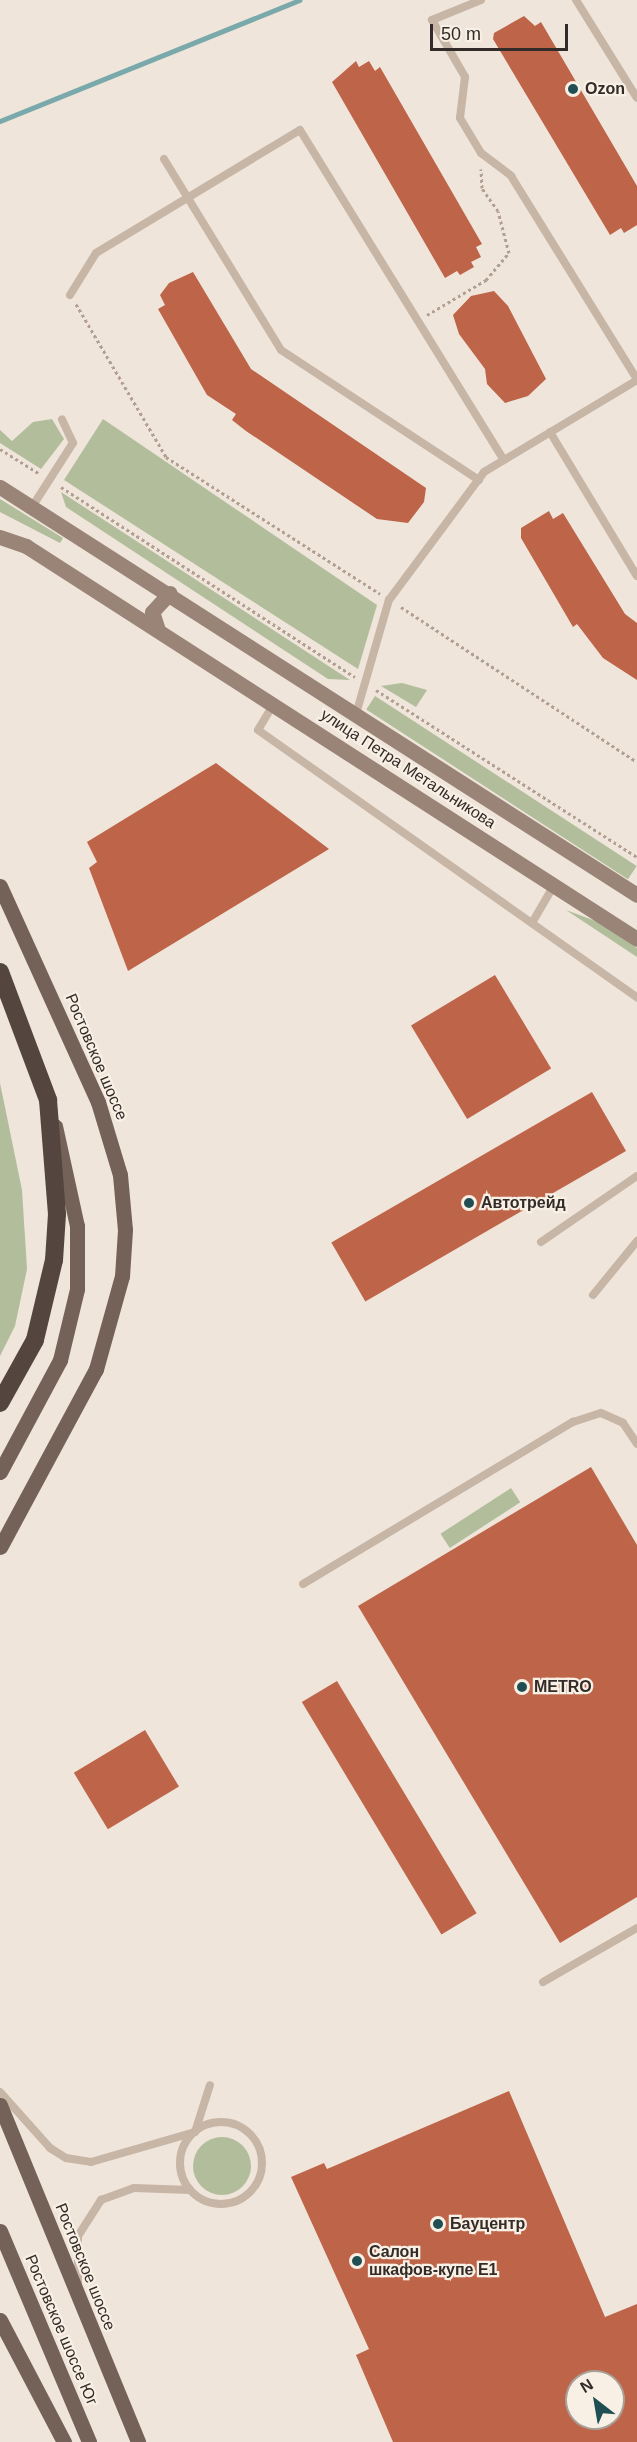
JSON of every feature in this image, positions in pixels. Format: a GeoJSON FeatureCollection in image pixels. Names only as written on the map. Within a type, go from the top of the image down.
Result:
{"type":"FeatureCollection","features":[{"type":"Feature","properties":{"kind":"highway"},"geometry":{"type":"LineString","coordinates":[[0,972],[48,1101],[57,1214],[54,1260],[35,1340],[0,1403]]}},
{"type":"Feature","properties":{"kind":"main road","name":"улица Петра Метальникова"},"geometry":{"type":"LineString","coordinates":[[0,487],[170,593],[637,895]]}},
{"type":"Feature","properties":{"kind":"main road","name":"улица Петра Метальникова"},"geometry":{"type":"LineString","coordinates":[[0,537],[26,546],[637,939]]}},
{"type":"Feature","properties":{"kind":"main road"},"geometry":{"type":"LineString","coordinates":[[159,630],[152,612],[170,593]]}},
{"type":"Feature","properties":{"kind":"main road","name":"Ростовское шоссе"},"geometry":{"type":"LineString","coordinates":[[0,886],[98,1102],[120,1174],[125,1230],[122,1276],[96,1369],[0,1547]]}},
{"type":"Feature","properties":{"kind":"main road"},"geometry":{"type":"LineString","coordinates":[[0,1472],[60,1360],[77,1289],[73,1201],[48,1101]]}},
{"type":"Feature","properties":{"kind":"main road","name":"Ростовское шоссе"},"geometry":{"type":"LineString","coordinates":[[0,2104],[79,2303],[138,2442]]}},
{"type":"Feature","properties":{"kind":"main road","name":"Ростовское шоссе Юг"},"geometry":{"type":"LineString","coordinates":[[0,2231],[89,2442]]}},
{"type":"Feature","properties":{"kind":"main road"},"geometry":{"type":"LineString","coordinates":[[0,2320],[64,2442]]}},
{"type":"Feature","properties":{"kind":"lane"},"geometry":{"type":"LineString","coordinates":[[356,714],[389,600],[479,480],[504,460],[637,379],[511,176],[481,153],[460,118],[465,77],[432,20],[481,0]]}},
{"type":"Feature","properties":{"kind":"lane"},"geometry":{"type":"LineString","coordinates":[[576,0],[637,98]]}},
{"type":"Feature","properties":{"kind":"lane"},"geometry":{"type":"LineString","coordinates":[[70,295],[96,253],[300,130],[504,460]]}},
{"type":"Feature","properties":{"kind":"lane"},"geometry":{"type":"LineString","coordinates":[[164,159],[281,350],[479,480]]}},
{"type":"Feature","properties":{"kind":"lane"},"geometry":{"type":"LineString","coordinates":[[32,507],[73,443],[62,419]]}},
{"type":"Feature","properties":{"kind":"lane"},"geometry":{"type":"LineString","coordinates":[[550,432],[637,576]]}},
{"type":"Feature","properties":{"kind":"lane"},"geometry":{"type":"LineString","coordinates":[[274,704],[258,730],[637,997]]}},
{"type":"Feature","properties":{"kind":"lane"},"geometry":{"type":"LineString","coordinates":[[532,923],[554,885]]}},
{"type":"Feature","properties":{"kind":"lane"},"geometry":{"type":"LineString","coordinates":[[541,1242],[637,1176]]}},
{"type":"Feature","properties":{"kind":"lane"},"geometry":{"type":"LineString","coordinates":[[593,1295],[637,1241]]}},
{"type":"Feature","properties":{"kind":"lane"},"geometry":{"type":"LineString","coordinates":[[303,1584],[573,1422],[601,1413],[623,1423],[637,1444]]}},
{"type":"Feature","properties":{"kind":"lane"},"geometry":{"type":"LineString","coordinates":[[543,1982],[637,1928]]}},
{"type":"Feature","properties":{"kind":"lane"},"geometry":{"type":"LineString","coordinates":[[190,2190],[181,2153],[195,2132],[210,2085]]}},
{"type":"Feature","properties":{"kind":"lane"},"geometry":{"type":"LineString","coordinates":[[0,2092],[66,2158],[92,2162],[195,2132],[214,2123],[245,2130],[258,2146],[261,2169],[252,2190],[232,2203],[209,2202],[190,2190],[134,2188],[101,2200],[78,2236],[79,2303]]}},
{"type":"Feature","properties":{"kind":"path"},"geometry":{"type":"LineString","coordinates":[[418,321],[486,280],[509,253],[498,211],[482,188],[481,153]]}},
{"type":"Feature","properties":{"kind":"path"},"geometry":{"type":"LineString","coordinates":[[70,295],[166,457],[637,762]]}},
{"type":"Feature","properties":{"kind":"path"},"geometry":{"type":"LineString","coordinates":[[0,449],[637,857]]}},
{"type":"Feature","properties":{"kind":"green space"},"geometry":{"type":"Polygon","coordinates":[[[52,419],[64,439],[41,469],[0,443],[0,430],[12,441],[33,422],[52,419]]]}},
{"type":"Feature","properties":{"kind":"green space"},"geometry":{"type":"Polygon","coordinates":[[[103,419],[377,605],[358,669],[64,480],[103,419]]]}},
{"type":"Feature","properties":{"kind":"green space"},"geometry":{"type":"Polygon","coordinates":[[[61,492],[350,680],[328,679],[66,507],[61,492]]]}},
{"type":"Feature","properties":{"kind":"green space"},"geometry":{"type":"Polygon","coordinates":[[[0,499],[63,538],[60,543],[0,512],[0,499]]]}},
{"type":"Feature","properties":{"kind":"green space"},"geometry":{"type":"Polygon","coordinates":[[[402,683],[427,690],[416,707],[381,686],[402,683]]]}},
{"type":"Feature","properties":{"kind":"green space"},"geometry":{"type":"Polygon","coordinates":[[[375,696],[637,866],[628,879],[366,709],[375,696]]]}},
{"type":"Feature","properties":{"kind":"green space"},"geometry":{"type":"Polygon","coordinates":[[[566,910],[598,922],[637,948],[637,957],[566,910]]]}},
{"type":"Feature","properties":{"kind":"green space"},"geometry":{"type":"Polygon","coordinates":[[[0,1083],[22,1190],[27,1269],[15,1326],[0,1356],[0,1083]]]}},
{"type":"Feature","properties":{"kind":"green space"},"geometry":{"type":"Polygon","coordinates":[[[511,1488],[520,1502],[450,1548],[441,1534],[511,1488]]]}},
{"type":"Feature","properties":{"kind":"green space"},"geometry":{"type":"Polygon","coordinates":[[[216,2137],[228,2137],[243,2145],[251,2160],[251,2172],[243,2187],[228,2195],[216,2195],[201,2187],[193,2172],[193,2160],[201,2145],[216,2137]]]}},
{"type":"Feature","properties":{"kind":"building"},"geometry":{"type":"Polygon","coordinates":[[[524,16],[535,26],[541,22],[637,186],[637,225],[624,233],[621,228],[610,235],[493,39],[494,33],[524,16]]]}},
{"type":"Feature","properties":{"kind":"building"},"geometry":{"type":"Polygon","coordinates":[[[356,61],[359,67],[369,61],[375,71],[380,67],[482,244],[476,247],[481,257],[471,262],[474,267],[460,275],[457,271],[445,278],[332,82],[356,61]]]}},
{"type":"Feature","properties":{"kind":"building"},"geometry":{"type":"Polygon","coordinates":[[[193,272],[251,369],[426,488],[424,502],[408,523],[377,519],[246,431],[232,420],[236,414],[207,395],[158,309],[165,305],[160,295],[169,283],[193,272]]]}},
{"type":"Feature","properties":{"kind":"building"},"geometry":{"type":"Polygon","coordinates":[[[494,291],[508,306],[546,379],[528,396],[505,403],[487,384],[485,369],[459,334],[453,315],[471,296],[494,291]]]}},
{"type":"Feature","properties":{"kind":"building"},"geometry":{"type":"Polygon","coordinates":[[[549,511],[553,519],[563,513],[625,614],[637,623],[637,680],[603,658],[577,624],[573,627],[521,538],[521,528],[549,511]]]}},
{"type":"Feature","properties":{"kind":"building"},"geometry":{"type":"Polygon","coordinates":[[[216,763],[329,849],[128,971],[89,868],[97,862],[87,842],[216,763]]]}},
{"type":"Feature","properties":{"kind":"building"},"geometry":{"type":"Polygon","coordinates":[[[495,975],[551,1068],[467,1119],[411,1025],[495,975]]]}},
{"type":"Feature","properties":{"kind":"building","name":"Автотрейд"},"geometry":{"type":"Polygon","coordinates":[[[592,1092],[626,1151],[365,1301],[331,1242],[592,1092]]]}},
{"type":"Feature","properties":{"kind":"building","name":"METRO"},"geometry":{"type":"Polygon","coordinates":[[[591,1467],[637,1545],[637,1897],[560,1943],[358,1606],[591,1467]]]}},
{"type":"Feature","properties":{"kind":"building"},"geometry":{"type":"Polygon","coordinates":[[[337,1681],[477,1913],[441,1934],[302,1702],[337,1681]]]}},
{"type":"Feature","properties":{"kind":"building"},"geometry":{"type":"Polygon","coordinates":[[[145,1730],[179,1787],[108,1829],[74,1773],[145,1730]]]}},
{"type":"Feature","properties":{"kind":"building","name":"Бауцентр"},"geometry":{"type":"Polygon","coordinates":[[[509,2091],[605,2317],[637,2304],[637,2442],[393,2442],[356,2355],[369,2349],[291,2177],[324,2163],[327,2169],[509,2091]]]}},
{"type":"Feature","properties":{"kind":"waterway"},"geometry":{"type":"LineString","coordinates":[[0,121],[299,0]]}},
{"type":"Feature","properties":{"kind":"place","name":"Ozon"},"geometry":{"type":"Point","coordinates":[573,89]}},
{"type":"Feature","properties":{"kind":"place","name":"Автотрейд"},"geometry":{"type":"Point","coordinates":[469,1203]}},
{"type":"Feature","properties":{"kind":"place","name":"METRO"},"geometry":{"type":"Point","coordinates":[522,1687]}},
{"type":"Feature","properties":{"kind":"place","name":"Бауцентр"},"geometry":{"type":"Point","coordinates":[438,2224]}},
{"type":"Feature","properties":{"kind":"place","name":"Салон шкафов-купе Е1"},"geometry":{"type":"Point","coordinates":[357,2261]}}]}
